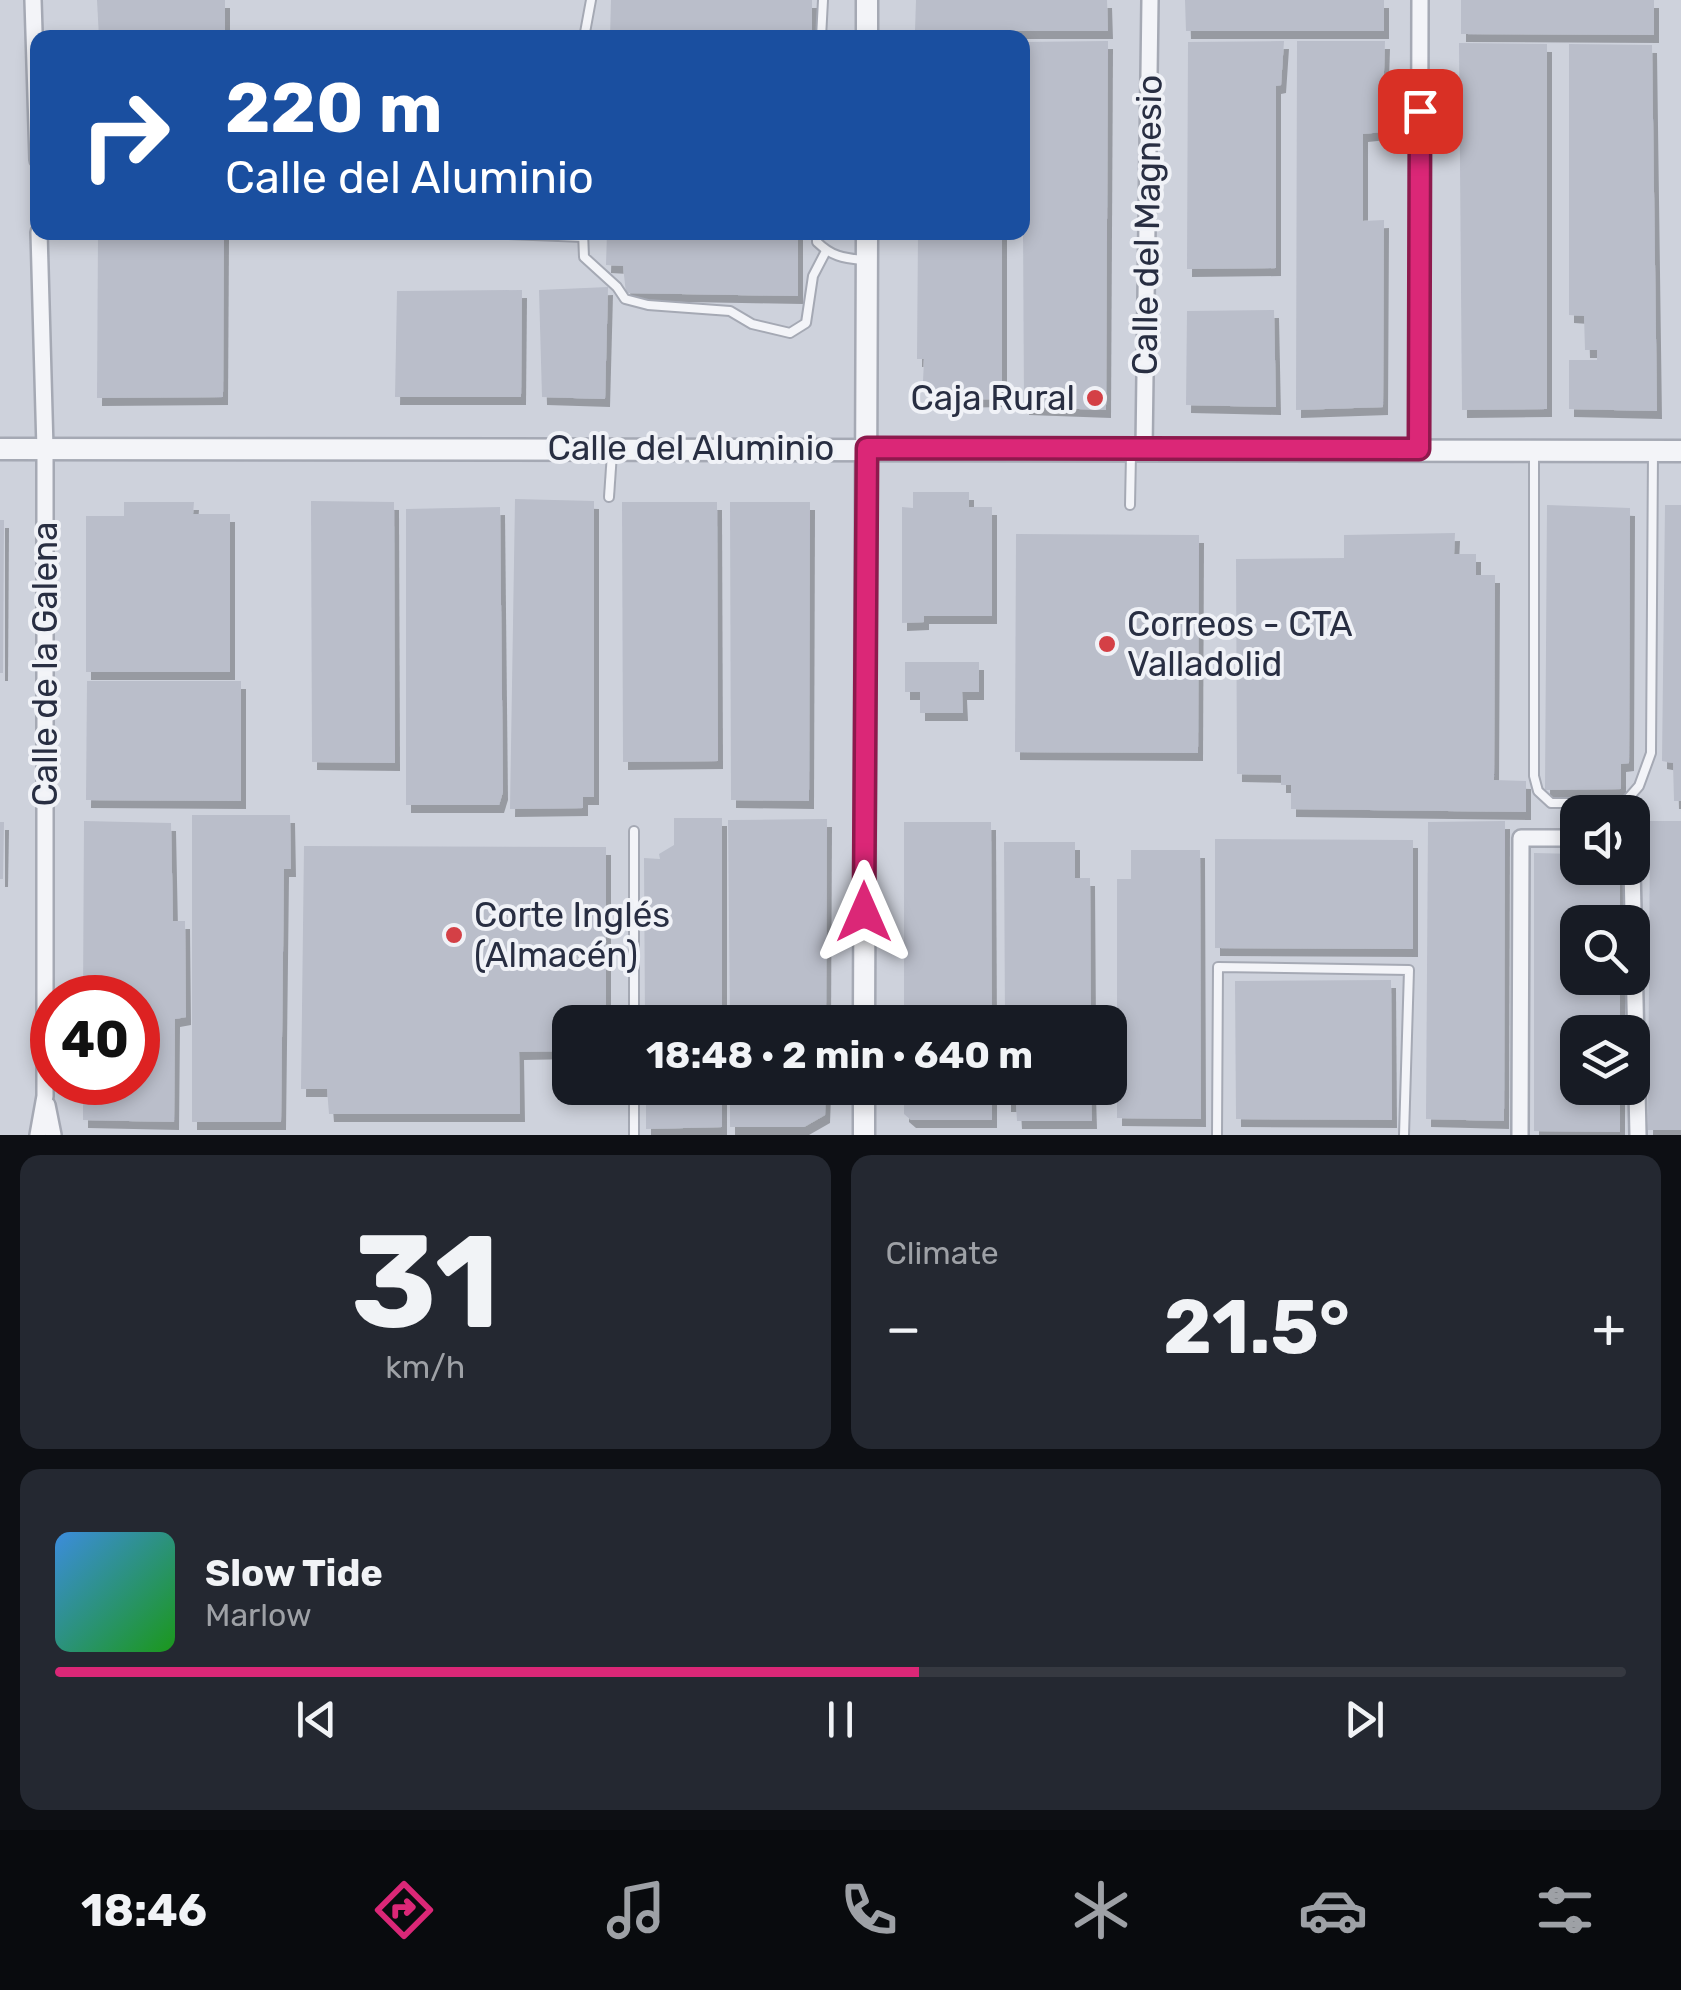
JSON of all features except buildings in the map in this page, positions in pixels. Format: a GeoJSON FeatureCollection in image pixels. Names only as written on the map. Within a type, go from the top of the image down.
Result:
{"type":"FeatureCollection","features":[{"type":"Feature","properties":{"kind":"street"},"geometry":{"type":"LineString","coordinates":[[33,0],[34,30]]}},
{"type":"Feature","properties":{"kind":"street"},"geometry":{"type":"LineString","coordinates":[[866,0],[866,30]]}},
{"type":"Feature","properties":{"kind":"street","name":"Calle del Magnesio"},"geometry":{"type":"LineString","coordinates":[[1138,449],[1150,0]]}},
{"type":"Feature","properties":{"kind":"street"},"geometry":{"type":"LineString","coordinates":[[1419,449],[1420,0]]}},
{"type":"Feature","properties":{"kind":"street","name":"Calle de la Galena"},"geometry":{"type":"LineString","coordinates":[[40,240],[45,449],[45,975]]}},
{"type":"Feature","properties":{"kind":"street"},"geometry":{"type":"LineString","coordinates":[[864,1005],[867,240]]}},
{"type":"Feature","properties":{"kind":"street","name":"Calle del Aluminio"},"geometry":{"type":"LineString","coordinates":[[0,449],[1681,451]]}},
{"type":"Feature","properties":{"kind":"street"},"geometry":{"type":"LineString","coordinates":[[1520,1135],[1521,838],[1560,838]]}},
{"type":"Feature","properties":{"kind":"street"},"geometry":{"type":"LineString","coordinates":[[1632,885],[1638,1135]]}},
{"type":"Feature","properties":{"kind":"street","name":"Calle de la Galena"},"geometry":{"type":"LineString","coordinates":[[38,1135],[43,1105]]}},
{"type":"Feature","properties":{"kind":"street","name":"Calle de la Galena"},"geometry":{"type":"LineString","coordinates":[[47,1105],[53,1135]]}},
{"type":"Feature","properties":{"kind":"street"},"geometry":{"type":"LineString","coordinates":[[864,1105],[864,1135]]}},
{"type":"Feature","properties":{"kind":"lane"},"geometry":{"type":"LineString","coordinates":[[585,30],[590,0]]}},
{"type":"Feature","properties":{"kind":"lane"},"geometry":{"type":"LineString","coordinates":[[821,30],[823,0]]}},
{"type":"Feature","properties":{"kind":"lane"},"geometry":{"type":"LineString","coordinates":[[583,240],[584,257],[625,299],[648,305],[730,310],[752,324],[790,332],[806,324],[812,276],[826,251]]}},
{"type":"Feature","properties":{"kind":"lane"},"geometry":{"type":"LineString","coordinates":[[817,240],[838,258],[867,261]]}},
{"type":"Feature","properties":{"kind":"lane"},"geometry":{"type":"LineString","coordinates":[[610,497],[613,448]]}},
{"type":"Feature","properties":{"kind":"lane"},"geometry":{"type":"LineString","coordinates":[[1130,505],[1138,449]]}},
{"type":"Feature","properties":{"kind":"lane"},"geometry":{"type":"LineString","coordinates":[[1534,450],[1534,776],[1538,791],[1551,803],[1624,804],[1639,786],[1651,753],[1653,450]]}},
{"type":"Feature","properties":{"kind":"lane"},"geometry":{"type":"LineString","coordinates":[[634,831],[634,1005]]}},
{"type":"Feature","properties":{"kind":"lane"},"geometry":{"type":"LineString","coordinates":[[1217,1135],[1218,967],[1409,970],[1404,1135]]}},
{"type":"Feature","properties":{"kind":"lane"},"geometry":{"type":"LineString","coordinates":[[634,1105],[634,1135]]}},
{"type":"Feature","properties":{"kind":"shaded area"},"geometry":{"type":"Polygon","coordinates":[[[0,0],[1681,0],[1681,1135],[0,1135],[0,0]]]}},
{"type":"Feature","properties":{"kind":"place","name":"Caja Rural"},"geometry":{"type":"Point","coordinates":[1095,398]}},
{"type":"Feature","properties":{"kind":"place","name":"Correos - CTA Valladolid"},"geometry":{"type":"Point","coordinates":[1107,644]}},
{"type":"Feature","properties":{"kind":"place","name":"Corte Inglés (Almacén)"},"geometry":{"type":"Point","coordinates":[454,935]}},
{"type":"Feature","properties":{"kind":"route"},"geometry":{"type":"LineString","coordinates":[[864,912],[867,448],[1419,449],[1420,111]]}}]}
